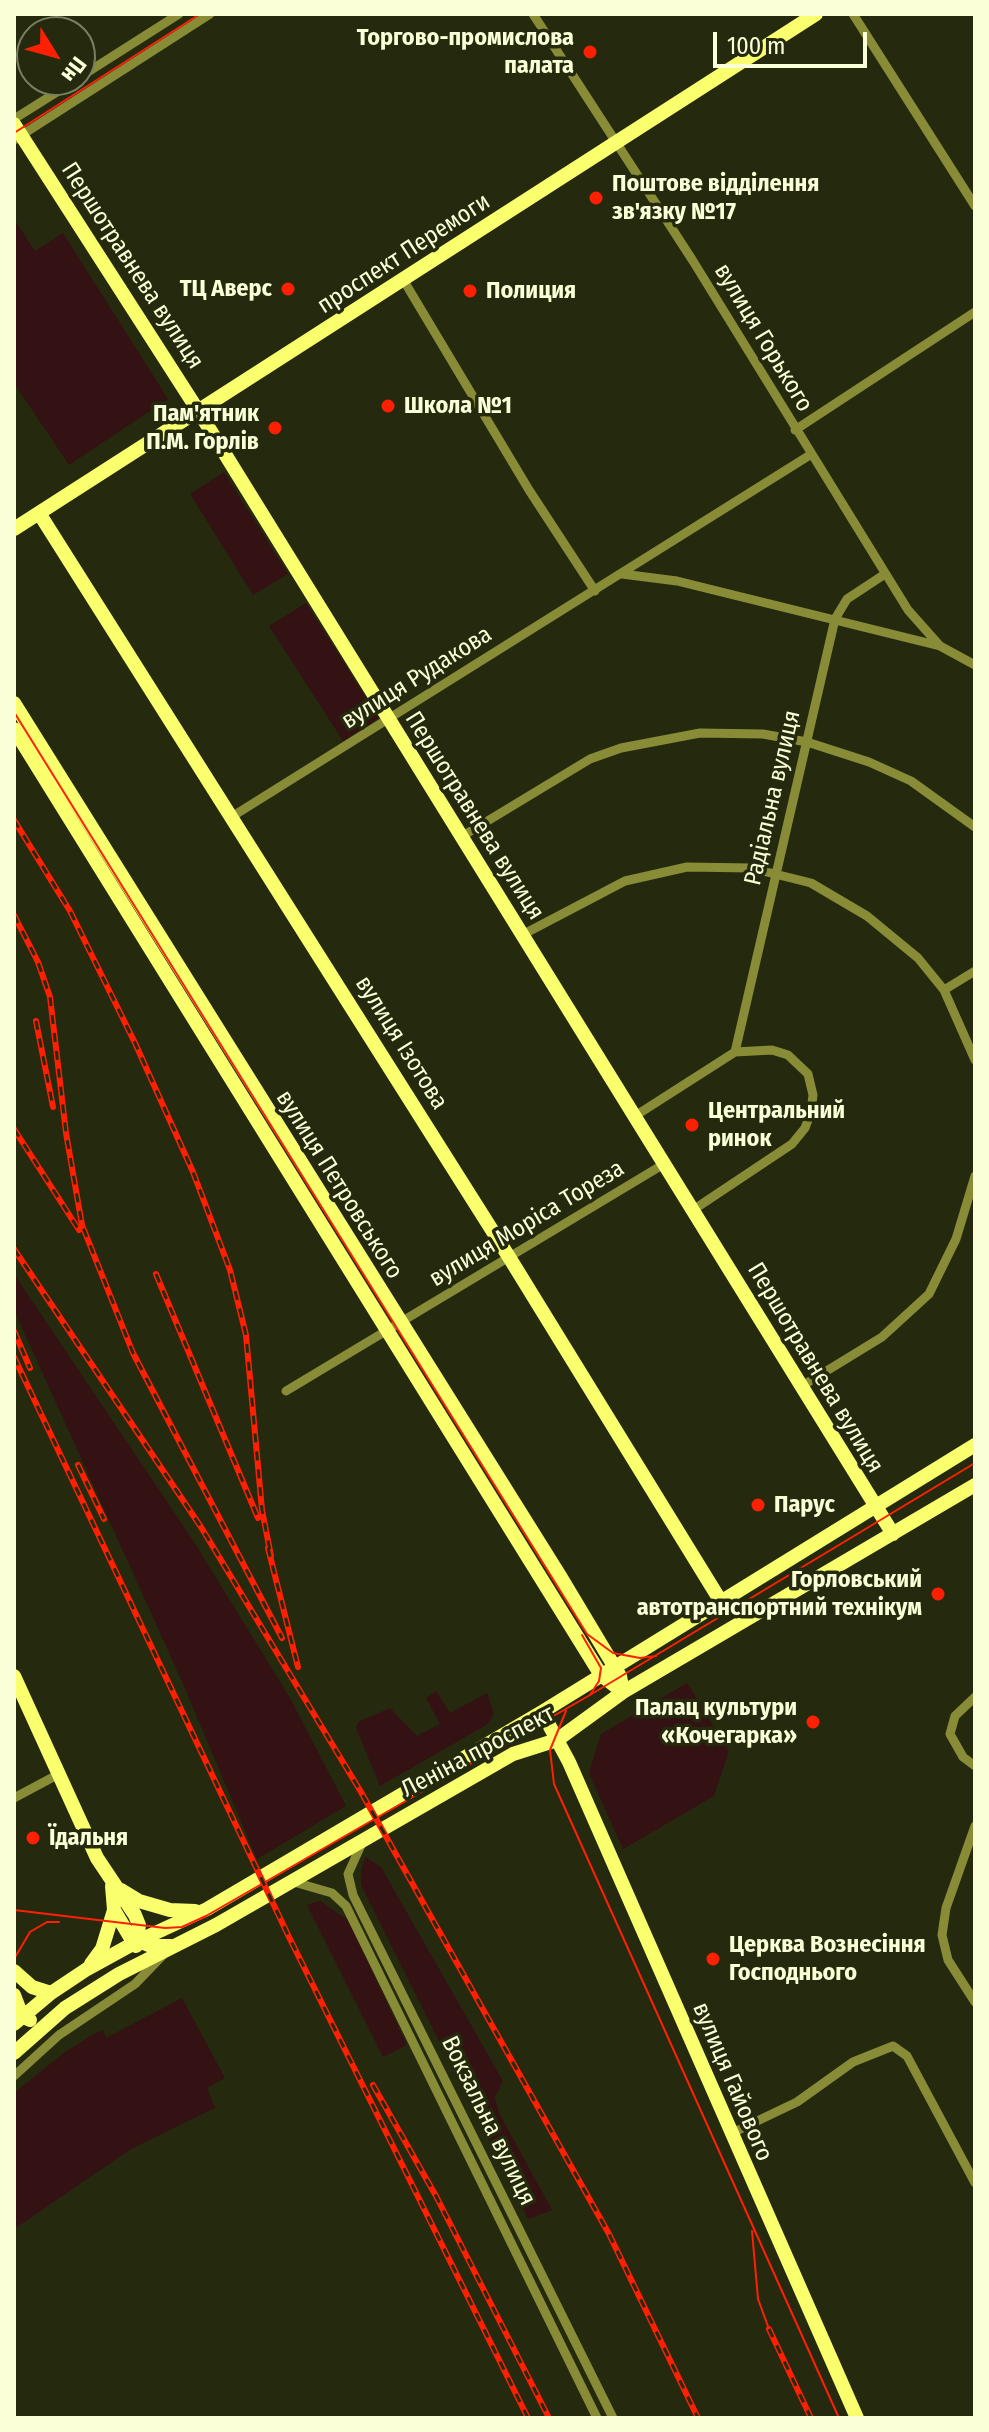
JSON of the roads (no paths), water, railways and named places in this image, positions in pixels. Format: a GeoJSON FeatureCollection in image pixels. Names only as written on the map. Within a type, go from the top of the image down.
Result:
{"type":"FeatureCollection","features":[{"type":"Feature","properties":{"kind":"main road","name":"проспект Перемоги"},"geometry":{"type":"LineString","coordinates":[[14,529],[816,14]]}},
{"type":"Feature","properties":{"kind":"main road","name":"Першотравнева вулиця"},"geometry":{"type":"LineString","coordinates":[[16,130],[199,412],[893,1534]]}},
{"type":"Feature","properties":{"kind":"main road","name":"вулиця Ізотова"},"geometry":{"type":"LineString","coordinates":[[39,513],[233,816],[720,1600]]}},
{"type":"Feature","properties":{"kind":"main road","name":"вулиця Петровського"},"geometry":{"type":"LineString","coordinates":[[14,703],[394,1328],[607,1671],[623,1682],[623,1692]]}},
{"type":"Feature","properties":{"kind":"main road","name":"вулиця Петровського"},"geometry":{"type":"LineString","coordinates":[[14,729],[394,1328]]}},
{"type":"Feature","properties":{"kind":"main road","name":"Леніна проспект"},"geometry":{"type":"LineString","coordinates":[[18,2020],[87,1969],[207,1909],[542,1712],[975,1445]]}},
{"type":"Feature","properties":{"kind":"main road","name":"Леніна проспект"},"geometry":{"type":"LineString","coordinates":[[14,2053],[51,2019],[119,1974],[294,1882],[513,1754],[550,1742],[623,1692],[975,1485]]}},
{"type":"Feature","properties":{"kind":"main road"},"geometry":{"type":"LineString","coordinates":[[14,1676],[57,1775],[111,1882],[135,1915],[138,1941],[119,1974]]}},
{"type":"Feature","properties":{"kind":"main road"},"geometry":{"type":"LineString","coordinates":[[542,1712],[550,1742],[569,1762]]}},
{"type":"Feature","properties":{"kind":"main road"},"geometry":{"type":"LineString","coordinates":[[569,1762],[567,1740],[586,1715]]}},
{"type":"Feature","properties":{"kind":"main road","name":"вулиця Гайового"},"geometry":{"type":"LineString","coordinates":[[569,1762],[857,2418]]}},
{"type":"Feature","properties":{"kind":"main road"},"geometry":{"type":"LineString","coordinates":[[111,1882],[127,1895],[170,1910],[207,1909]]}},
{"type":"Feature","properties":{"kind":"main road"},"geometry":{"type":"LineString","coordinates":[[111,1882],[114,1910],[125,1931],[151,1946],[171,1947]]}},
{"type":"Feature","properties":{"kind":"main road"},"geometry":{"type":"LineString","coordinates":[[87,1969],[102,1949],[114,1910]]}},
{"type":"Feature","properties":{"kind":"main road"},"geometry":{"type":"LineString","coordinates":[[14,1971],[32,1987],[51,1993]]}},
{"type":"Feature","properties":{"kind":"main road"},"geometry":{"type":"LineString","coordinates":[[14,1995],[18,2020],[51,2019]]}},
{"type":"Feature","properties":{"kind":"street"},"geometry":{"type":"LineString","coordinates":[[96,67],[179,14]]}},
{"type":"Feature","properties":{"kind":"street"},"geometry":{"type":"LineString","coordinates":[[16,130],[210,14]]}},
{"type":"Feature","properties":{"kind":"street","name":"вулиця Горького"},"geometry":{"type":"LineString","coordinates":[[533,14],[619,143],[908,610],[940,646],[975,665]]}},
{"type":"Feature","properties":{"kind":"street"},"geometry":{"type":"LineString","coordinates":[[853,14],[975,206]]}},
{"type":"Feature","properties":{"kind":"street"},"geometry":{"type":"LineString","coordinates":[[16,130],[57,96]]}},
{"type":"Feature","properties":{"kind":"street"},"geometry":{"type":"LineString","coordinates":[[404,281],[529,490],[595,591]]}},
{"type":"Feature","properties":{"kind":"street"},"geometry":{"type":"LineString","coordinates":[[795,430],[975,312]]}},
{"type":"Feature","properties":{"kind":"street","name":"вулиця Рудакова"},"geometry":{"type":"LineString","coordinates":[[233,816],[810,455]]}},
{"type":"Feature","properties":{"kind":"street"},"geometry":{"type":"LineString","coordinates":[[622,574],[677,581],[940,646]]}},
{"type":"Feature","properties":{"kind":"street","name":"Радіальна вулиця"},"geometry":{"type":"LineString","coordinates":[[735,1052],[835,619],[847,599],[885,574]]}},
{"type":"Feature","properties":{"kind":"street"},"geometry":{"type":"LineString","coordinates":[[461,837],[534,790],[590,759],[621,748],[700,733],[763,734],[807,742],[869,762],[911,781],[975,827]]}},
{"type":"Feature","properties":{"kind":"street"},"geometry":{"type":"LineString","coordinates":[[522,935],[597,893],[656,873],[721,866],[811,883],[867,916],[918,958],[944,990],[975,1060]]}},
{"type":"Feature","properties":{"kind":"street"},"geometry":{"type":"LineString","coordinates":[[944,990],[975,971]]}},
{"type":"Feature","properties":{"kind":"street"},"geometry":{"type":"LineString","coordinates":[[635,1116],[735,1052],[772,1050],[800,1064],[808,1074],[813,1095],[811,1112],[805,1128],[792,1144],[693,1210]]}},
{"type":"Feature","properties":{"kind":"street","name":"вулиця Моріса Тореза"},"geometry":{"type":"LineString","coordinates":[[286,1391],[664,1164]]}},
{"type":"Feature","properties":{"kind":"street"},"geometry":{"type":"LineString","coordinates":[[802,1386],[882,1337],[929,1294],[956,1239],[975,1176]]}},
{"type":"Feature","properties":{"kind":"street"},"geometry":{"type":"LineString","coordinates":[[975,1697],[955,1716],[950,1734],[963,1757],[975,1766]]}},
{"type":"Feature","properties":{"kind":"street"},"geometry":{"type":"LineString","coordinates":[[14,1798],[57,1775]]}},
{"type":"Feature","properties":{"kind":"street"},"geometry":{"type":"LineString","coordinates":[[975,1826],[946,1908],[942,1935],[948,1960],[975,2002]]}},
{"type":"Feature","properties":{"kind":"street","name":"Вокзальна вулиця"},"geometry":{"type":"LineString","coordinates":[[363,1841],[349,1865],[353,1895],[613,2418]]}},
{"type":"Feature","properties":{"kind":"street","name":"Вокзальна вулиця"},"geometry":{"type":"LineString","coordinates":[[294,1882],[332,1893],[346,1906],[597,2418]]}},
{"type":"Feature","properties":{"kind":"street"},"geometry":{"type":"LineString","coordinates":[[14,2076],[59,2035],[135,1984],[171,1947]]}},
{"type":"Feature","properties":{"kind":"street"},"geometry":{"type":"LineString","coordinates":[[51,2019],[85,2018]]}},
{"type":"Feature","properties":{"kind":"street"},"geometry":{"type":"LineString","coordinates":[[730,2134],[787,2107],[853,2062],[893,2046],[907,2056],[975,2183]]}},
{"type":"Feature","properties":{"kind":"tram line"},"geometry":{"type":"LineString","coordinates":[[14,133],[200,14]]}},
{"type":"Feature","properties":{"kind":"tram line"},"geometry":{"type":"LineString","coordinates":[[14,712],[587,1634],[613,1653],[640,1658],[656,1656]]}},
{"type":"Feature","properties":{"kind":"tram line"},"geometry":{"type":"LineString","coordinates":[[14,1910],[165,1928],[182,1927],[206,1916],[590,1695],[975,1463]]}},
{"type":"Feature","properties":{"kind":"tram line"},"geometry":{"type":"LineString","coordinates":[[582,1635],[601,1668],[599,1681],[590,1695]]}},
{"type":"Feature","properties":{"kind":"tram line"},"geometry":{"type":"LineString","coordinates":[[566,1711],[550,1750],[554,1784],[839,2418]]}},
{"type":"Feature","properties":{"kind":"tram line"},"geometry":{"type":"LineString","coordinates":[[14,1959],[30,1932],[47,1922],[59,1922]]}},
{"type":"Feature","properties":{"kind":"tram line"},"geometry":{"type":"LineString","coordinates":[[752,2231],[758,2299],[769,2329]]}},
{"type":"Feature","properties":{"kind":"railway"},"geometry":{"type":"LineString","coordinates":[[14,820],[70,911],[135,1043],[193,1172],[230,1270],[246,1335],[262,1510],[271,1556]]}},
{"type":"Feature","properties":{"kind":"railway"},"geometry":{"type":"LineString","coordinates":[[14,915],[38,962],[50,997],[66,1133],[82,1225],[133,1353],[282,1638]]}},
{"type":"Feature","properties":{"kind":"railway"},"geometry":{"type":"LineString","coordinates":[[36,1021],[53,1107]]}},
{"type":"Feature","properties":{"kind":"railway"},"geometry":{"type":"LineString","coordinates":[[14,1129],[79,1230]]}},
{"type":"Feature","properties":{"kind":"railway"},"geometry":{"type":"LineString","coordinates":[[14,1249],[201,1527],[361,1792],[609,2234],[698,2418]]}},
{"type":"Feature","properties":{"kind":"railway"},"geometry":{"type":"LineString","coordinates":[[156,1274],[258,1518]]}},
{"type":"Feature","properties":{"kind":"railway"},"geometry":{"type":"LineString","coordinates":[[14,1331],[30,1368]]}},
{"type":"Feature","properties":{"kind":"railway"},"geometry":{"type":"LineString","coordinates":[[14,1357],[289,1937],[528,2418]]}},
{"type":"Feature","properties":{"kind":"railway"},"geometry":{"type":"LineString","coordinates":[[78,1465],[104,1519]]}},
{"type":"Feature","properties":{"kind":"railway"},"geometry":{"type":"LineString","coordinates":[[268,1548],[298,1667]]}},
{"type":"Feature","properties":{"kind":"railway"},"geometry":{"type":"LineString","coordinates":[[373,2085],[436,2196],[549,2418]]}},
{"type":"Feature","properties":{"kind":"railway"},"geometry":{"type":"LineString","coordinates":[[769,2329],[811,2418]]}},
{"type":"Feature","properties":{"kind":"place","name":"Торгово-промислова палата"},"geometry":{"type":"Point","coordinates":[590,52]}},
{"type":"Feature","properties":{"kind":"place","name":"Поштове відділення зв'язку №17"},"geometry":{"type":"Point","coordinates":[596,198]}},
{"type":"Feature","properties":{"kind":"place","name":"ТЦ Аверс"},"geometry":{"type":"Point","coordinates":[288,289]}},
{"type":"Feature","properties":{"kind":"place","name":"Полиция"},"geometry":{"type":"Point","coordinates":[470,291]}},
{"type":"Feature","properties":{"kind":"place","name":"Школа №1"},"geometry":{"type":"Point","coordinates":[388,406]}},
{"type":"Feature","properties":{"kind":"place","name":"Пам'ятник П.М. Горлів"},"geometry":{"type":"Point","coordinates":[275,428]}},
{"type":"Feature","properties":{"kind":"place","name":"Центральний ринок"},"geometry":{"type":"Point","coordinates":[692,1125]}},
{"type":"Feature","properties":{"kind":"place","name":"Парус"},"geometry":{"type":"Point","coordinates":[758,1505]}},
{"type":"Feature","properties":{"kind":"place","name":"Горловський автотранспортний технікум"},"geometry":{"type":"Point","coordinates":[938,1594]}},
{"type":"Feature","properties":{"kind":"place","name":"Палац культури «Кочегарка»"},"geometry":{"type":"Point","coordinates":[813,1722]}},
{"type":"Feature","properties":{"kind":"place","name":"Їдальня"},"geometry":{"type":"Point","coordinates":[33,1838]}},
{"type":"Feature","properties":{"kind":"place","name":"Церква Вознесіння Господнього"},"geometry":{"type":"Point","coordinates":[713,1959]}}]}
